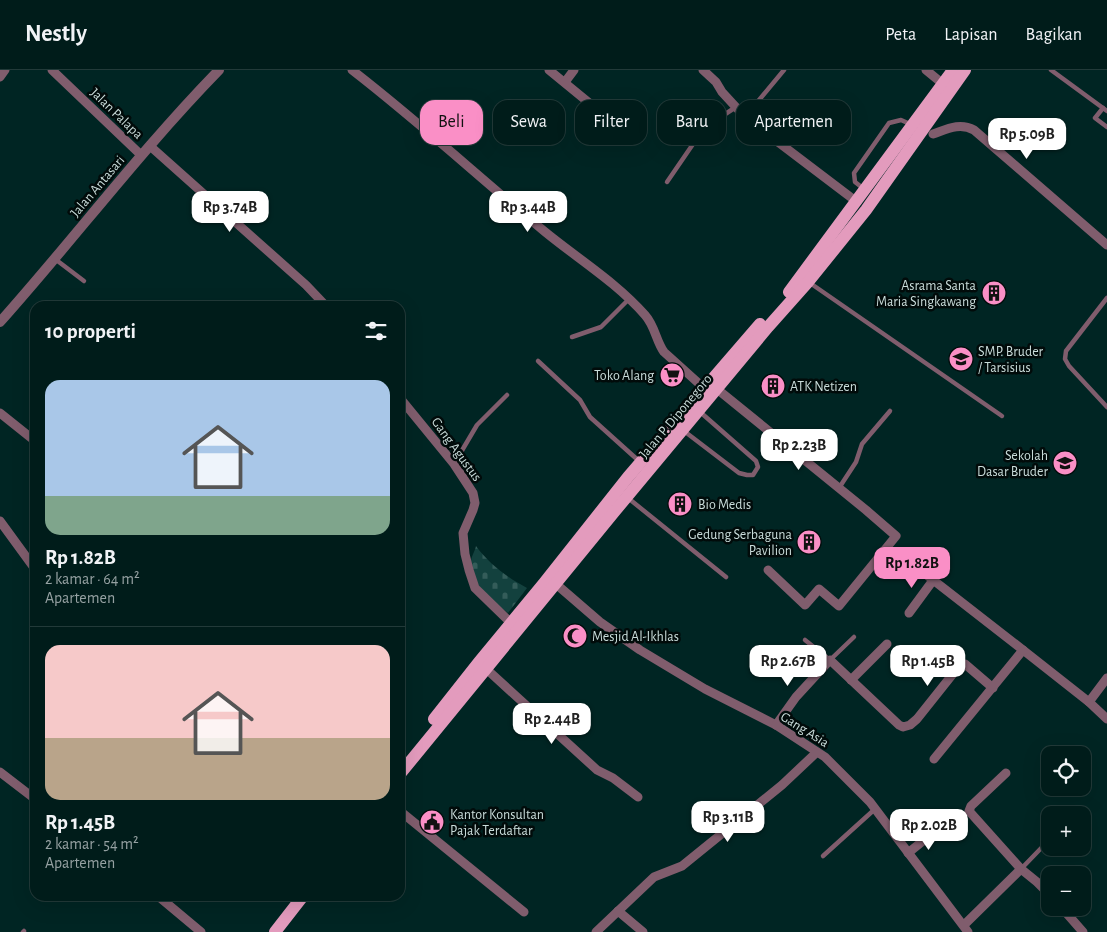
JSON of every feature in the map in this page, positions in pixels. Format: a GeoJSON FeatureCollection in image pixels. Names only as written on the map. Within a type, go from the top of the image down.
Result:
{"type":"FeatureCollection","features":[{"type":"Feature","properties":{"kind":"main road","name":"Jalan P. Diponegoro"},"geometry":{"type":"LineString","coordinates":[[405,756],[463,684],[482,666],[556,584],[699,411],[711,389],[792,289],[865,190],[881,178],[912,125],[953,70]]}},
{"type":"Feature","properties":{"kind":"main road","name":"Jalan P. Diponegoro"},"geometry":{"type":"LineString","coordinates":[[405,767],[482,666],[511,624],[641,462],[711,389],[808,282],[881,178],[965,70]]}},
{"type":"Feature","properties":{"kind":"main road"},"geometry":{"type":"LineString","coordinates":[[265,932],[289,901]]}},
{"type":"Feature","properties":{"kind":"main road"},"geometry":{"type":"LineString","coordinates":[[274,932],[299,901]]}},
{"type":"Feature","properties":{"kind":"street"},"geometry":{"type":"LineString","coordinates":[[0,77],[6,70]]}},
{"type":"Feature","properties":{"kind":"street","name":"Jalan Palapa"},"geometry":{"type":"LineString","coordinates":[[52,70],[141,155]]}},
{"type":"Feature","properties":{"kind":"street","name":"Jalan Antasari"},"geometry":{"type":"LineString","coordinates":[[0,322],[141,155],[218,70]]}},
{"type":"Feature","properties":{"kind":"street"},"geometry":{"type":"LineString","coordinates":[[352,70],[513,203],[544,231],[589,265],[629,299],[646,316],[659,346],[664,352],[839,488],[896,536],[839,606],[819,589],[805,605],[768,570]]}},
{"type":"Feature","properties":{"kind":"street"},"geometry":{"type":"LineString","coordinates":[[549,70],[587,100]]}},
{"type":"Feature","properties":{"kind":"street"},"geometry":{"type":"LineString","coordinates":[[565,82],[574,70]]}},
{"type":"Feature","properties":{"kind":"street"},"geometry":{"type":"LineString","coordinates":[[703,70],[736,106]]}},
{"type":"Feature","properties":{"kind":"street"},"geometry":{"type":"LineString","coordinates":[[926,70],[943,84]]}},
{"type":"Feature","properties":{"kind":"street"},"geometry":{"type":"LineString","coordinates":[[933,134],[948,128],[961,126],[974,130],[1107,245]]}},
{"type":"Feature","properties":{"kind":"street"},"geometry":{"type":"LineString","coordinates":[[781,145],[857,202]]}},
{"type":"Feature","properties":{"kind":"street"},"geometry":{"type":"LineString","coordinates":[[150,146],[306,285],[321,301]]}},
{"type":"Feature","properties":{"kind":"street","name":"Gang Agustus"},"geometry":{"type":"LineString","coordinates":[[405,404],[454,464],[469,487],[475,503],[471,518],[463,533],[465,554],[475,588],[511,624]]}},
{"type":"Feature","properties":{"kind":"street"},"geometry":{"type":"LineString","coordinates":[[0,412],[30,437]]}},
{"type":"Feature","properties":{"kind":"street"},"geometry":{"type":"LineString","coordinates":[[0,521],[30,562]]}},
{"type":"Feature","properties":{"kind":"street"},"geometry":{"type":"LineString","coordinates":[[919,569],[1024,650],[1089,702],[1107,719]]}},
{"type":"Feature","properties":{"kind":"street"},"geometry":{"type":"LineString","coordinates":[[909,613],[934,579]]}},
{"type":"Feature","properties":{"kind":"street","name":"Gang Asia"},"geometry":{"type":"LineString","coordinates":[[556,584],[600,622],[640,650],[705,689],[776,726],[825,757],[856,786],[875,809],[966,928]]}},
{"type":"Feature","properties":{"kind":"street"},"geometry":{"type":"LineString","coordinates":[[851,680],[888,644]]}},
{"type":"Feature","properties":{"kind":"street"},"geometry":{"type":"LineString","coordinates":[[934,758],[1024,650]]}},
{"type":"Feature","properties":{"kind":"street"},"geometry":{"type":"LineString","coordinates":[[776,726],[796,696],[830,660],[903,727],[910,726],[917,719],[960,665],[965,664],[993,688]]}},
{"type":"Feature","properties":{"kind":"street"},"geometry":{"type":"LineString","coordinates":[[482,666],[597,770],[613,778],[638,797]]}},
{"type":"Feature","properties":{"kind":"street"},"geometry":{"type":"LineString","coordinates":[[1089,702],[1107,678]]}},
{"type":"Feature","properties":{"kind":"street"},"geometry":{"type":"LineString","coordinates":[[596,932],[654,877],[660,873],[682,866],[782,785],[817,752]]}},
{"type":"Feature","properties":{"kind":"street"},"geometry":{"type":"LineString","coordinates":[[0,772],[30,795]]}},
{"type":"Feature","properties":{"kind":"street"},"geometry":{"type":"LineString","coordinates":[[1006,773],[971,806],[969,811],[1021,869],[1041,887]]}},
{"type":"Feature","properties":{"kind":"street"},"geometry":{"type":"LineString","coordinates":[[405,815],[524,912]]}},
{"type":"Feature","properties":{"kind":"street"},"geometry":{"type":"LineString","coordinates":[[908,853],[934,832]]}},
{"type":"Feature","properties":{"kind":"street"},"geometry":{"type":"LineString","coordinates":[[966,928],[1021,869]]}},
{"type":"Feature","properties":{"kind":"street"},"geometry":{"type":"LineString","coordinates":[[164,901],[202,932]]}},
{"type":"Feature","properties":{"kind":"street"},"geometry":{"type":"LineString","coordinates":[[618,911],[643,932]]}},
{"type":"Feature","properties":{"kind":"street"},"geometry":{"type":"LineString","coordinates":[[1069,916],[1083,932]]}},
{"type":"Feature","properties":{"kind":"lane"},"geometry":{"type":"LineString","coordinates":[[760,100],[784,70]]}},
{"type":"Feature","properties":{"kind":"lane"},"geometry":{"type":"LineString","coordinates":[[1052,70],[1105,110],[1095,118],[1107,127]]}},
{"type":"Feature","properties":{"kind":"lane"},"geometry":{"type":"LineString","coordinates":[[667,182],[704,128],[736,108]]}},
{"type":"Feature","properties":{"kind":"lane"},"geometry":{"type":"LineString","coordinates":[[865,190],[855,182],[854,173],[889,123],[901,120],[912,125]]}},
{"type":"Feature","properties":{"kind":"lane"},"geometry":{"type":"LineString","coordinates":[[54,259],[84,280]]}},
{"type":"Feature","properties":{"kind":"lane"},"geometry":{"type":"LineString","coordinates":[[808,282],[1002,416]]}},
{"type":"Feature","properties":{"kind":"lane"},"geometry":{"type":"LineString","coordinates":[[1107,298],[1066,351],[1065,359],[1107,407]]}},
{"type":"Feature","properties":{"kind":"lane"},"geometry":{"type":"LineString","coordinates":[[572,337],[601,327],[629,299]]}},
{"type":"Feature","properties":{"kind":"lane"},"geometry":{"type":"LineString","coordinates":[[538,361],[580,400],[590,417],[641,462]]}},
{"type":"Feature","properties":{"kind":"lane"},"geometry":{"type":"LineString","coordinates":[[454,464],[467,439],[477,425],[507,395]]}},
{"type":"Feature","properties":{"kind":"lane"},"geometry":{"type":"LineString","coordinates":[[683,430],[739,473],[753,475],[758,467],[756,461],[699,411]]}},
{"type":"Feature","properties":{"kind":"lane"},"geometry":{"type":"LineString","coordinates":[[839,488],[856,462],[862,444],[890,411]]}},
{"type":"Feature","properties":{"kind":"lane"},"geometry":{"type":"LineString","coordinates":[[626,497],[726,577]]}},
{"type":"Feature","properties":{"kind":"lane"},"geometry":{"type":"LineString","coordinates":[[805,640],[830,660],[854,637]]}},
{"type":"Feature","properties":{"kind":"lane"},"geometry":{"type":"LineString","coordinates":[[823,856],[875,809]]}},
{"type":"Feature","properties":{"kind":"lane"},"geometry":{"type":"LineString","coordinates":[[1021,869],[1041,848]]}},
{"type":"Feature","properties":{"kind":"green space"},"geometry":{"type":"Polygon","coordinates":[[[476,546],[499,570],[527,588],[508,613],[483,591],[474,577],[471,570],[471,562],[476,546]]]}},
{"type":"Feature","properties":{"kind":"place","name":"Asrama Santa Maria Singkawang"},"geometry":{"type":"Point","coordinates":[994,293]}},
{"type":"Feature","properties":{"kind":"place","name":"SMP. Bruder / Tarsisius"},"geometry":{"type":"Point","coordinates":[961,359]}},
{"type":"Feature","properties":{"kind":"place","name":"Toko Alang"},"geometry":{"type":"Point","coordinates":[672,375]}},
{"type":"Feature","properties":{"kind":"place","name":"ATK Netizen"},"geometry":{"type":"Point","coordinates":[773,386]}},
{"type":"Feature","properties":{"kind":"place","name":"Sekolah Dasar Bruder"},"geometry":{"type":"Point","coordinates":[1065,463]}},
{"type":"Feature","properties":{"kind":"place","name":"Bio Medis"},"geometry":{"type":"Point","coordinates":[680,504]}},
{"type":"Feature","properties":{"kind":"place","name":"Gedung Serbaguna Pavilion"},"geometry":{"type":"Point","coordinates":[809,542]}},
{"type":"Feature","properties":{"kind":"place","name":"Mesjid Al-Ikhlas"},"geometry":{"type":"Point","coordinates":[575,636]}},
{"type":"Feature","properties":{"kind":"place","name":"Kantor Konsultan Pajak Terdaftar"},"geometry":{"type":"Point","coordinates":[432,822]}}]}
